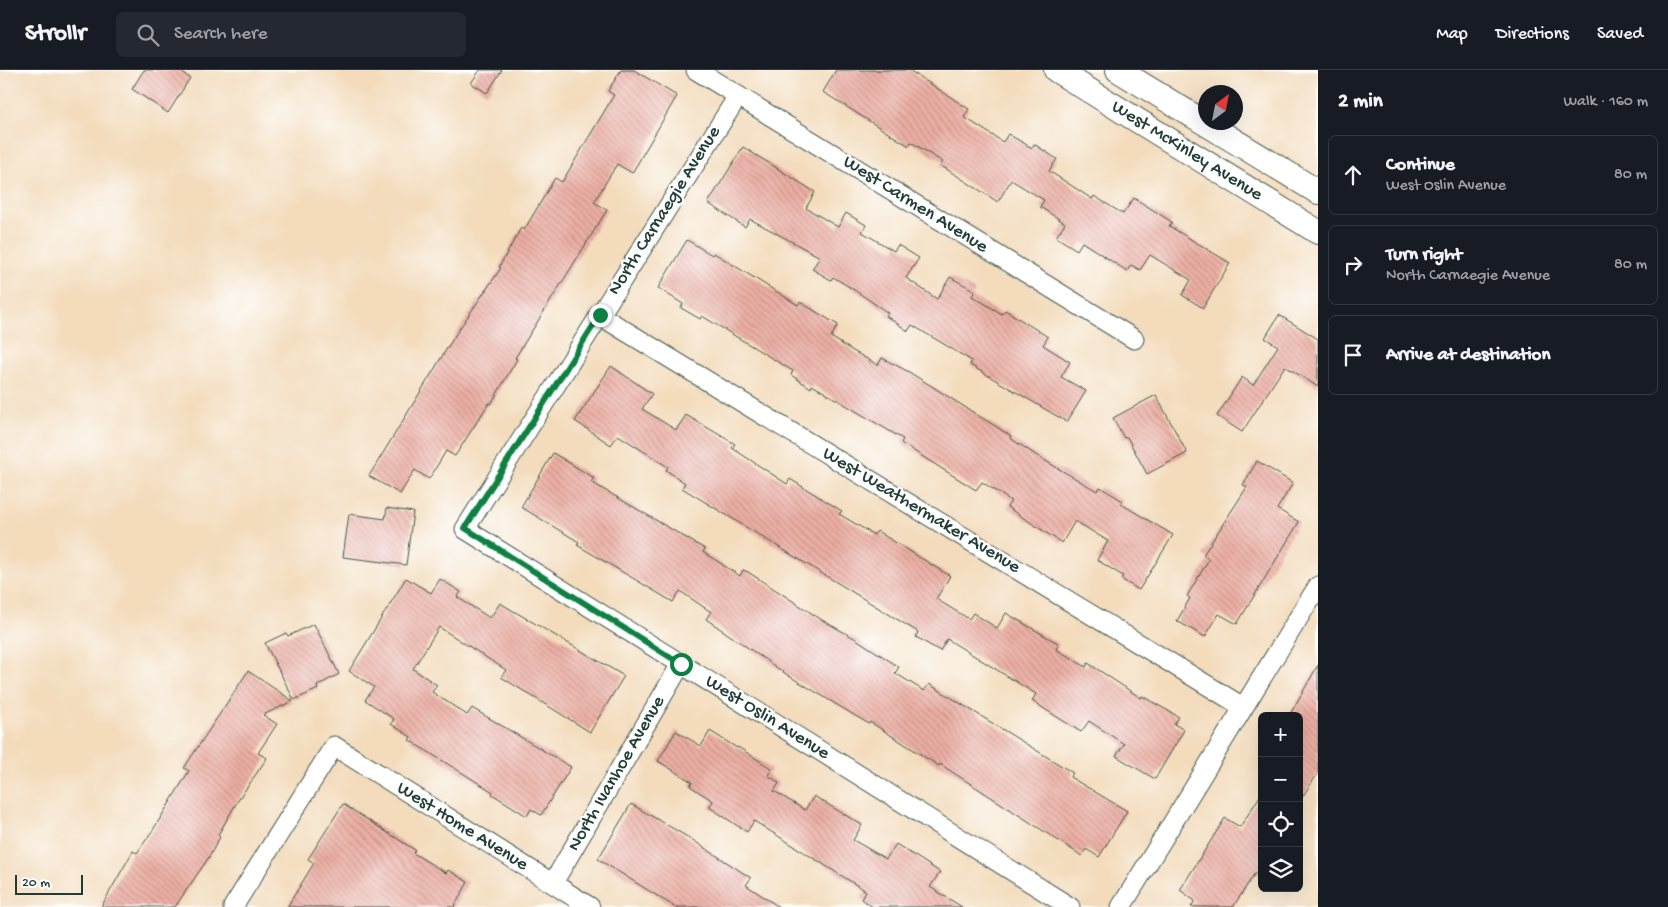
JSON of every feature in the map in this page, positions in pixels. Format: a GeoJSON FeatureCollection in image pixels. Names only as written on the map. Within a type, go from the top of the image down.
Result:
{"type":"FeatureCollection","features":[{"type":"Feature","properties":{"kind":"street","name":"West Carmen Avenue"},"geometry":{"type":"LineString","coordinates":[[696,70],[1134,339]]}},
{"type":"Feature","properties":{"kind":"street","name":"West McKinley Avenue"},"geometry":{"type":"LineString","coordinates":[[1056,70],[1318,232]]}},
{"type":"Feature","properties":{"kind":"street","name":"West McKinley Avenue"},"geometry":{"type":"LineString","coordinates":[[1118,70],[1318,192]]}},
{"type":"Feature","properties":{"kind":"street","name":"North Carnaegie Avenue"},"geometry":{"type":"LineString","coordinates":[[465,528],[738,96]]}},
{"type":"Feature","properties":{"kind":"street","name":"West Weathermaker Avenue"},"geometry":{"type":"LineString","coordinates":[[600,315],[1243,707]]}},
{"type":"Feature","properties":{"kind":"street","name":"West Oslin Avenue"},"geometry":{"type":"LineString","coordinates":[[465,528],[1070,907]]}},
{"type":"Feature","properties":{"kind":"street"},"geometry":{"type":"LineString","coordinates":[[1121,907],[1318,586]]}},
{"type":"Feature","properties":{"kind":"street","name":"North Ivanhoe Avenue"},"geometry":{"type":"LineString","coordinates":[[552,883],[681,664]]}},
{"type":"Feature","properties":{"kind":"street","name":"West Home Avenue"},"geometry":{"type":"LineString","coordinates":[[233,907],[334,746],[590,907]]}},
{"type":"Feature","properties":{"kind":"building"},"geometry":{"type":"Polygon","coordinates":[[[144,70],[178,70],[190,78],[168,113],[132,89],[144,70]]]}},
{"type":"Feature","properties":{"kind":"building"},"geometry":{"type":"Polygon","coordinates":[[[480,70],[502,70],[487,93],[471,83],[480,70]]]}},
{"type":"Feature","properties":{"kind":"building"},"geometry":{"type":"Polygon","coordinates":[[[621,70],[634,70],[677,96],[632,173],[617,164],[594,202],[607,210],[515,358],[517,359],[491,404],[489,403],[455,456],[446,451],[429,479],[415,470],[400,494],[369,476],[457,332],[501,268],[499,267],[521,228],[524,230],[555,178],[562,182],[614,95],[608,91],[621,70]]]}},
{"type":"Feature","properties":{"kind":"building"},"geometry":{"type":"Polygon","coordinates":[[[836,70],[909,70],[969,109],[964,117],[1003,142],[1008,134],[1032,148],[1034,144],[1057,159],[1049,171],[1092,199],[1094,196],[1123,214],[1134,198],[1172,222],[1169,226],[1230,263],[1203,308],[1182,295],[1191,280],[1150,255],[1140,270],[1131,265],[1127,271],[1082,242],[1077,250],[1056,237],[1065,223],[1040,207],[1044,200],[1011,180],[998,202],[940,165],[943,162],[911,142],[909,146],[823,92],[836,70]]]}},
{"type":"Feature","properties":{"kind":"building"},"geometry":{"type":"Polygon","coordinates":[[[743,147],[815,192],[806,208],[838,227],[846,213],[866,225],[862,232],[894,251],[898,245],[919,258],[906,278],[937,299],[950,277],[975,291],[972,296],[1002,314],[1005,310],[1048,337],[1043,345],[1070,362],[1061,377],[1086,391],[1067,422],[970,365],[972,361],[912,325],[908,331],[886,316],[888,313],[833,277],[831,280],[812,269],[820,257],[750,219],[745,227],[708,203],[743,147]]]}},
{"type":"Feature","properties":{"kind":"building"},"geometry":{"type":"Polygon","coordinates":[[[687,240],[712,255],[714,253],[798,305],[800,302],[838,325],[831,337],[853,351],[878,365],[882,358],[909,372],[1011,436],[1010,438],[1042,459],[1097,491],[1100,487],[1123,501],[1121,504],[1173,535],[1139,590],[1121,579],[1123,576],[1097,560],[1108,541],[1075,521],[1062,543],[1007,507],[1011,501],[982,482],[976,490],[901,443],[903,439],[812,385],[811,388],[791,375],[793,371],[702,316],[700,319],[681,308],[683,304],[658,288],[687,240]]]}},
{"type":"Feature","properties":{"kind":"building"},"geometry":{"type":"Polygon","coordinates":[[[1279,315],[1318,339],[1318,387],[1285,366],[1242,432],[1217,416],[1242,377],[1253,385],[1278,346],[1265,338],[1279,315]]]}},
{"type":"Feature","properties":{"kind":"building"},"geometry":{"type":"Polygon","coordinates":[[[611,366],[652,394],[642,409],[676,430],[686,415],[735,444],[732,448],[787,484],[790,479],[842,511],[839,514],[874,535],[877,531],[950,576],[936,599],[969,619],[973,613],[997,628],[1006,613],[1059,644],[1056,649],[1086,667],[1088,663],[1141,698],[1142,696],[1179,717],[1174,724],[1184,730],[1155,779],[1116,756],[1124,744],[1089,721],[1081,732],[1032,701],[1036,694],[947,639],[940,651],[916,637],[918,632],[682,488],[685,483],[666,470],[668,467],[618,435],[611,445],[575,421],[611,366]]]}},
{"type":"Feature","properties":{"kind":"building"},"geometry":{"type":"Polygon","coordinates":[[[1156,395],[1187,453],[1147,474],[1127,437],[1124,438],[1113,418],[1156,395]]]}},
{"type":"Feature","properties":{"kind":"building"},"geometry":{"type":"Polygon","coordinates":[[[553,453],[594,478],[591,482],[705,549],[703,552],[740,576],[743,570],[748,572],[822,620],[856,639],[899,667],[895,673],[924,691],[929,684],[1073,773],[1070,777],[1127,811],[1099,857],[1086,849],[1082,856],[940,764],[939,766],[870,722],[869,724],[789,676],[706,619],[711,612],[680,591],[673,602],[577,545],[579,542],[521,507],[553,453]]]}},
{"type":"Feature","properties":{"kind":"building"},"geometry":{"type":"Polygon","coordinates":[[[1257,461],[1293,483],[1277,509],[1299,522],[1237,624],[1219,614],[1205,637],[1177,621],[1190,598],[1187,596],[1209,559],[1203,555],[1247,487],[1243,485],[1257,461]]]}},
{"type":"Feature","properties":{"kind":"building"},"geometry":{"type":"Polygon","coordinates":[[[387,508],[413,512],[406,565],[343,557],[349,514],[385,519],[387,508]]]}},
{"type":"Feature","properties":{"kind":"building"},"geometry":{"type":"Polygon","coordinates":[[[406,578],[431,593],[440,579],[461,592],[457,597],[490,618],[500,603],[624,676],[590,732],[501,677],[506,670],[439,627],[413,669],[437,685],[432,692],[467,715],[472,708],[571,767],[541,815],[531,809],[527,816],[492,794],[493,792],[409,740],[411,737],[391,724],[394,719],[365,700],[374,687],[349,671],[406,578]]]}},
{"type":"Feature","properties":{"kind":"building"},"geometry":{"type":"Polygon","coordinates":[[[314,624],[339,674],[317,686],[318,689],[294,700],[265,643],[286,633],[288,636],[314,624]]]}},
{"type":"Feature","properties":{"kind":"building"},"geometry":{"type":"Polygon","coordinates":[[[1318,665],[1318,773],[1303,796],[1303,712],[1291,712],[1318,665]]]}},
{"type":"Feature","properties":{"kind":"building"},"geometry":{"type":"Polygon","coordinates":[[[248,671],[293,701],[263,715],[277,724],[258,753],[267,758],[237,802],[218,835],[220,837],[209,857],[175,907],[101,907],[133,851],[137,853],[153,830],[189,771],[184,768],[248,671]]]}},
{"type":"Feature","properties":{"kind":"building"},"geometry":{"type":"Polygon","coordinates":[[[676,731],[701,746],[710,731],[738,747],[772,769],[768,775],[779,783],[774,791],[805,810],[814,796],[862,825],[853,840],[886,859],[896,844],[940,872],[930,887],[962,907],[873,907],[861,899],[866,891],[754,821],[747,832],[709,807],[713,801],[690,786],[692,782],[658,761],[676,731]]]}},
{"type":"Feature","properties":{"kind":"building"},"geometry":{"type":"Polygon","coordinates":[[[1258,799],[1258,875],[1255,873],[1233,907],[1191,907],[1195,901],[1180,890],[1225,818],[1240,827],[1258,799]]]}},
{"type":"Feature","properties":{"kind":"building"},"geometry":{"type":"Polygon","coordinates":[[[343,804],[415,850],[413,853],[446,873],[448,870],[468,882],[454,907],[287,907],[314,863],[308,859],[343,804]]]}},
{"type":"Feature","properties":{"kind":"building"},"geometry":{"type":"Polygon","coordinates":[[[631,804],[691,839],[751,878],[746,885],[779,907],[675,907],[598,859],[631,804]]]}},
{"type":"Feature","properties":{"kind":"route"},"geometry":{"type":"LineString","coordinates":[[600,315],[465,528],[681,664]]}}]}
